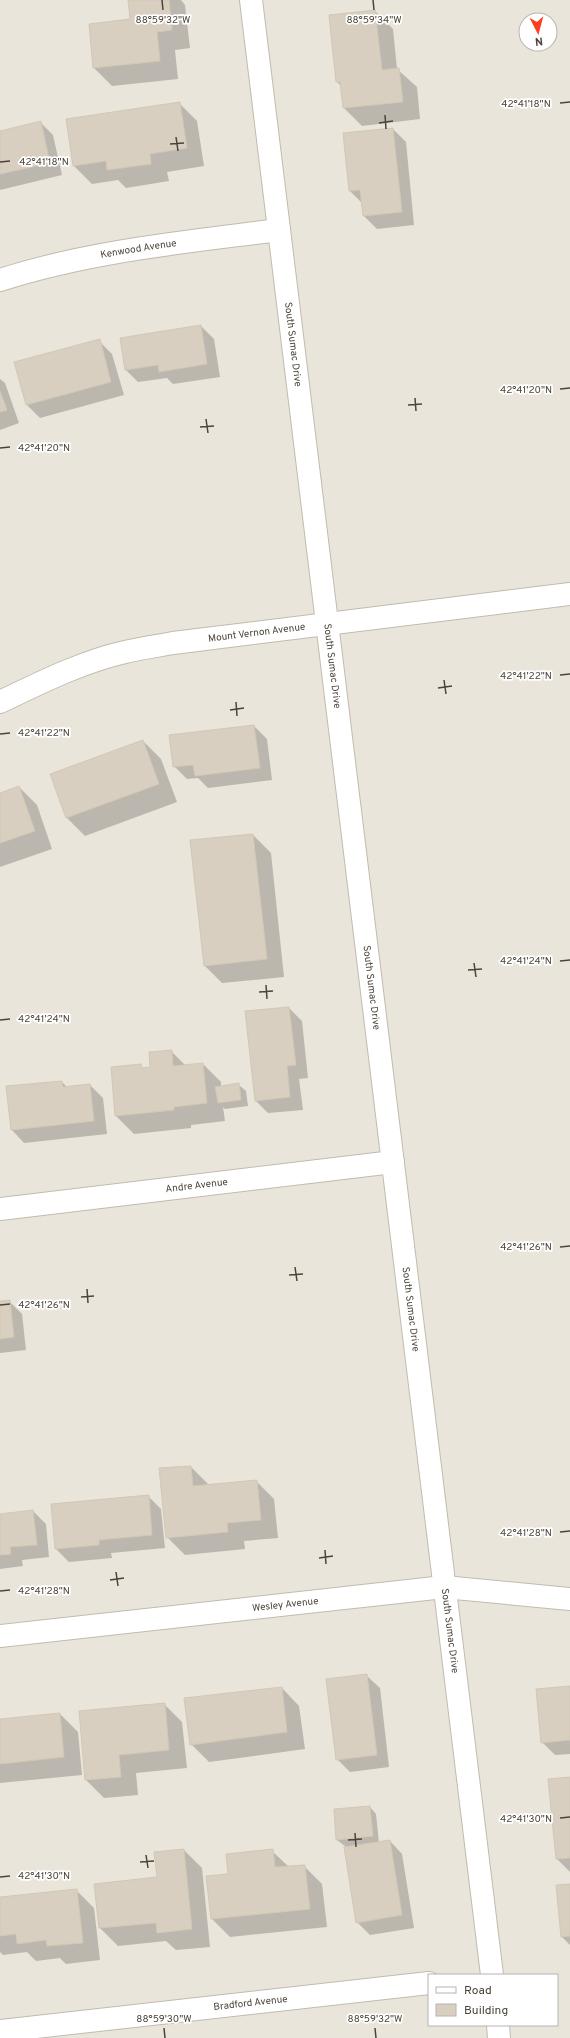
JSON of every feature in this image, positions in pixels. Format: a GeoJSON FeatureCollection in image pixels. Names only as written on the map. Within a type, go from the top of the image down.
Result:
{"type":"FeatureCollection","features":[{"type":"Feature","properties":{"kind":"street","name":"South Sumac Drive"},"geometry":{"type":"LineString","coordinates":[[251,0],[492,1974]]}},
{"type":"Feature","properties":{"kind":"street","name":"Kenwood Avenue"},"geometry":{"type":"LineString","coordinates":[[0,280],[77,261],[138,249],[279,230]]}},
{"type":"Feature","properties":{"kind":"street","name":"Mount Vernon Avenue"},"geometry":{"type":"LineString","coordinates":[[0,702],[49,679],[86,664],[124,652],[173,643],[570,594]]}},
{"type":"Feature","properties":{"kind":"street","name":"Andre Avenue"},"geometry":{"type":"LineString","coordinates":[[0,1210],[393,1162]]}},
{"type":"Feature","properties":{"kind":"street","name":"Wesley Avenue"},"geometry":{"type":"LineString","coordinates":[[0,1636],[444,1587],[570,1599]]}},
{"type":"Feature","properties":{"kind":"street","name":"Bradford Avenue"},"geometry":{"type":"LineString","coordinates":[[0,2030],[428,1983]]}},
{"type":"Feature","properties":{"kind":"street"},"geometry":{"type":"LineString","coordinates":[[498,2026],[500,2038]]}},
{"type":"Feature","properties":{"kind":"shaded area"},"geometry":{"type":"Polygon","coordinates":[[[0,0],[570,0],[570,2038],[0,2038],[0,0]]]}},
{"type":"Feature","properties":{"kind":"building"},"geometry":{"type":"Polygon","coordinates":[[[128,0],[169,0],[172,30],[157,32],[160,61],[93,68],[89,24],[130,19],[128,0]]]}},
{"type":"Feature","properties":{"kind":"building"},"geometry":{"type":"Polygon","coordinates":[[[375,10],[382,70],[399,68],[403,102],[343,108],[340,82],[336,82],[329,15],[375,10]]]}},
{"type":"Feature","properties":{"kind":"building"},"geometry":{"type":"Polygon","coordinates":[[[180,102],[187,148],[150,154],[151,164],[107,170],[106,161],[73,166],[66,119],[180,102]]]}},
{"type":"Feature","properties":{"kind":"building"},"geometry":{"type":"Polygon","coordinates":[[[41,121],[50,163],[0,174],[0,131],[41,121]]]}},
{"type":"Feature","properties":{"kind":"building"},"geometry":{"type":"Polygon","coordinates":[[[393,128],[402,212],[363,216],[360,190],[349,191],[343,133],[393,128]]]}},
{"type":"Feature","properties":{"kind":"building"},"geometry":{"type":"Polygon","coordinates":[[[201,325],[207,364],[159,372],[158,365],[125,370],[120,338],[201,325]]]}},
{"type":"Feature","properties":{"kind":"building"},"geometry":{"type":"Polygon","coordinates":[[[100,339],[111,382],[26,405],[14,362],[100,339]]]}},
{"type":"Feature","properties":{"kind":"building"},"geometry":{"type":"Polygon","coordinates":[[[0,391],[7,410],[0,412],[0,391]]]}},
{"type":"Feature","properties":{"kind":"building"},"geometry":{"type":"Polygon","coordinates":[[[254,725],[260,768],[195,776],[193,765],[173,767],[169,735],[254,725]]]}},
{"type":"Feature","properties":{"kind":"building"},"geometry":{"type":"Polygon","coordinates":[[[143,740],[159,784],[66,818],[50,774],[143,740]]]}},
{"type":"Feature","properties":{"kind":"building"},"geometry":{"type":"Polygon","coordinates":[[[19,786],[35,831],[0,843],[0,793],[19,786]]]}},
{"type":"Feature","properties":{"kind":"building"},"geometry":{"type":"Polygon","coordinates":[[[253,834],[267,959],[204,966],[190,840],[253,834]]]}},
{"type":"Feature","properties":{"kind":"building"},"geometry":{"type":"Polygon","coordinates":[[[289,1007],[296,1065],[287,1066],[290,1097],[255,1101],[245,1011],[289,1007]]]}},
{"type":"Feature","properties":{"kind":"building"},"geometry":{"type":"Polygon","coordinates":[[[172,1050],[173,1066],[203,1063],[207,1103],[174,1107],[174,1110],[115,1116],[111,1067],[141,1064],[142,1068],[150,1067],[149,1052],[172,1050]]]}},
{"type":"Feature","properties":{"kind":"building"},"geometry":{"type":"Polygon","coordinates":[[[62,1081],[63,1087],[90,1084],[94,1121],[11,1130],[6,1086],[62,1081]]]}},
{"type":"Feature","properties":{"kind":"building"},"geometry":{"type":"Polygon","coordinates":[[[239,1083],[241,1100],[218,1103],[215,1087],[239,1083]]]}},
{"type":"Feature","properties":{"kind":"building"},"geometry":{"type":"Polygon","coordinates":[[[10,1300],[14,1337],[0,1339],[0,1301],[10,1300]]]}},
{"type":"Feature","properties":{"kind":"building"},"geometry":{"type":"Polygon","coordinates":[[[191,1466],[193,1486],[257,1480],[261,1520],[227,1523],[228,1532],[166,1538],[159,1468],[191,1466]]]}},
{"type":"Feature","properties":{"kind":"building"},"geometry":{"type":"Polygon","coordinates":[[[149,1495],[152,1535],[99,1540],[99,1545],[55,1549],[51,1504],[149,1495]]]}},
{"type":"Feature","properties":{"kind":"building"},"geometry":{"type":"Polygon","coordinates":[[[33,1510],[37,1545],[10,1547],[11,1554],[0,1555],[0,1514],[33,1510]]]}},
{"type":"Feature","properties":{"kind":"building"},"geometry":{"type":"Polygon","coordinates":[[[367,1674],[377,1755],[336,1760],[326,1679],[367,1674]]]}},
{"type":"Feature","properties":{"kind":"building"},"geometry":{"type":"Polygon","coordinates":[[[570,1686],[570,1740],[541,1743],[536,1689],[570,1686]]]}},
{"type":"Feature","properties":{"kind":"building"},"geometry":{"type":"Polygon","coordinates":[[[282,1687],[287,1732],[190,1745],[184,1698],[282,1687]]]}},
{"type":"Feature","properties":{"kind":"building"},"geometry":{"type":"Polygon","coordinates":[[[165,1703],[169,1750],[119,1755],[121,1777],[85,1780],[79,1711],[165,1703]]]}},
{"type":"Feature","properties":{"kind":"building"},"geometry":{"type":"Polygon","coordinates":[[[60,1713],[64,1757],[0,1764],[0,1719],[60,1713]]]}},
{"type":"Feature","properties":{"kind":"building"},"geometry":{"type":"Polygon","coordinates":[[[570,1777],[570,1858],[556,1859],[548,1779],[570,1777]]]}},
{"type":"Feature","properties":{"kind":"building"},"geometry":{"type":"Polygon","coordinates":[[[370,1806],[373,1836],[336,1840],[334,1809],[370,1806]]]}},
{"type":"Feature","properties":{"kind":"building"},"geometry":{"type":"Polygon","coordinates":[[[390,1840],[402,1915],[356,1923],[344,1847],[390,1840]]]}},
{"type":"Feature","properties":{"kind":"building"},"geometry":{"type":"Polygon","coordinates":[[[184,1849],[192,1929],[157,1933],[156,1923],[99,1928],[94,1884],[157,1877],[154,1852],[184,1849]]]}},
{"type":"Feature","properties":{"kind":"building"},"geometry":{"type":"Polygon","coordinates":[[[273,1849],[275,1867],[305,1865],[310,1909],[211,1919],[206,1876],[228,1874],[226,1854],[273,1849]]]}},
{"type":"Feature","properties":{"kind":"building"},"geometry":{"type":"Polygon","coordinates":[[[570,1884],[570,1936],[561,1937],[556,1885],[570,1884]]]}},
{"type":"Feature","properties":{"kind":"building"},"geometry":{"type":"Polygon","coordinates":[[[77,1889],[83,1943],[47,1946],[46,1940],[17,1944],[16,1934],[0,1936],[0,1897],[77,1889]]]}}]}
